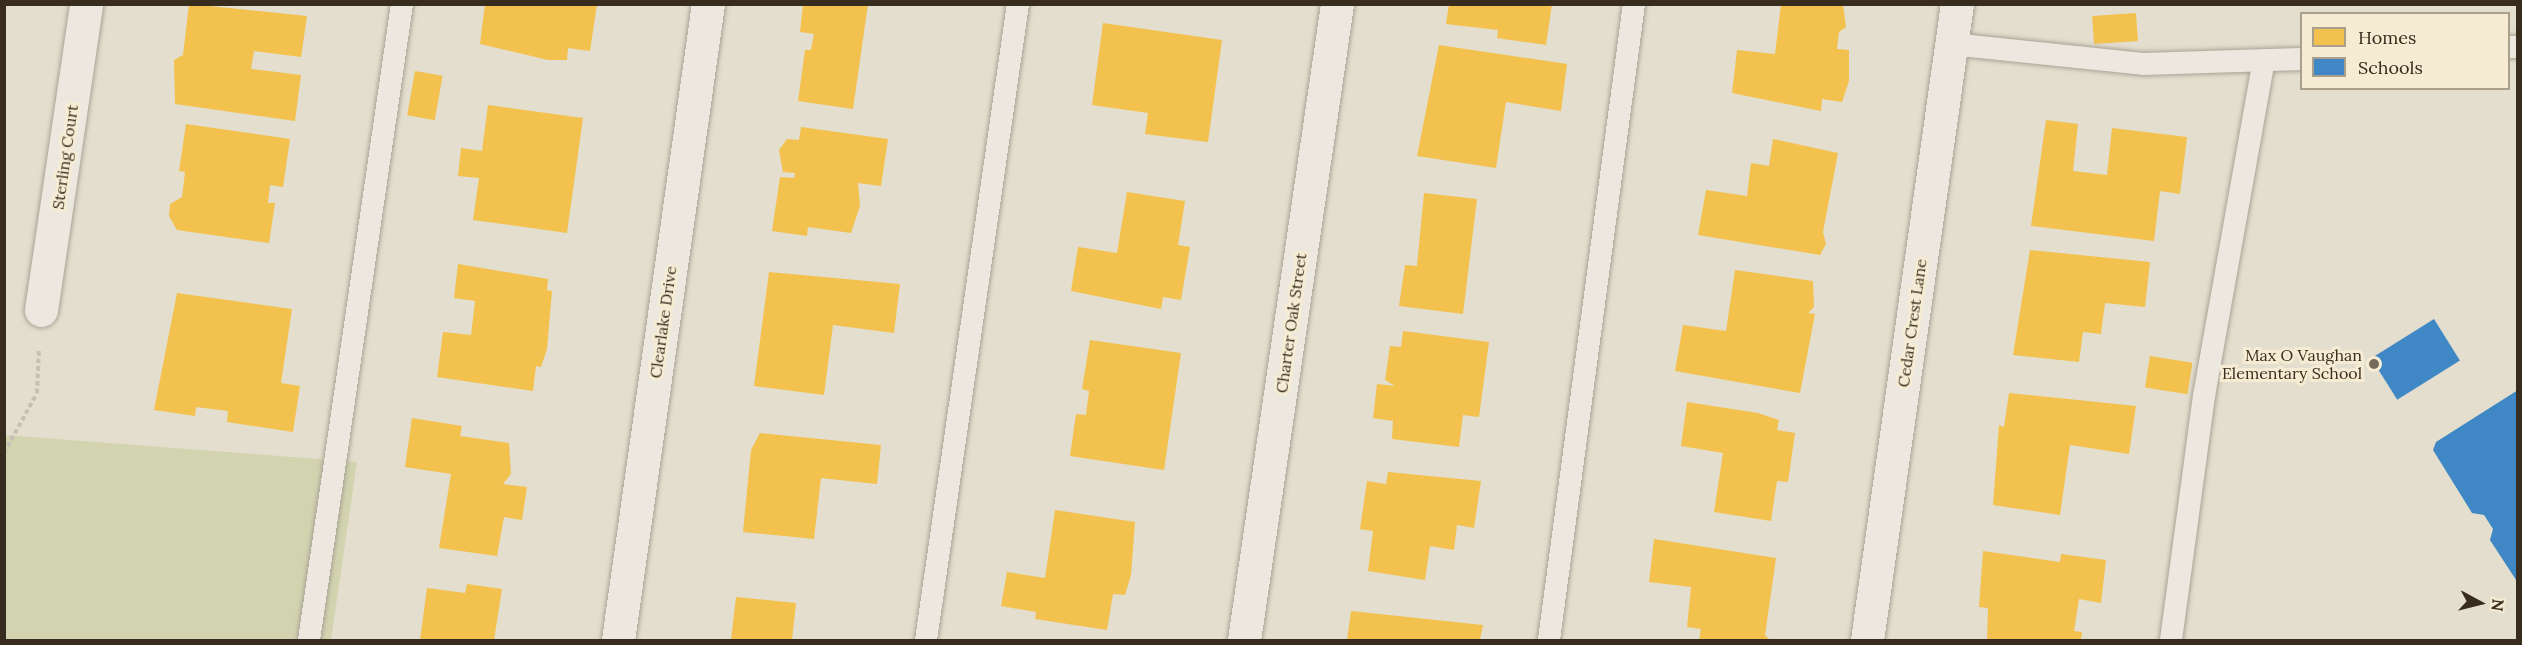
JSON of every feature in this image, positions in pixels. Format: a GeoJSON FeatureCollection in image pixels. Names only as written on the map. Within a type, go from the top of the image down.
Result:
{"type":"FeatureCollection","features":[{"type":"Feature","properties":{"kind":"street","name":"Sterling Court"},"geometry":{"type":"LineString","coordinates":[[41,310],[86,4]]}},
{"type":"Feature","properties":{"kind":"street","name":"Clearlake Drive"},"geometry":{"type":"LineString","coordinates":[[618,640],[708,4]]}},
{"type":"Feature","properties":{"kind":"street","name":"Charter Oak Street"},"geometry":{"type":"LineString","coordinates":[[1244,640],[1337,4]]}},
{"type":"Feature","properties":{"kind":"street","name":"Cedar Crest Lane"},"geometry":{"type":"LineString","coordinates":[[1867,640],[1957,4]]}},
{"type":"Feature","properties":{"kind":"lane"},"geometry":{"type":"LineString","coordinates":[[309,640],[402,4]]}},
{"type":"Feature","properties":{"kind":"lane"},"geometry":{"type":"LineString","coordinates":[[926,640],[1018,4]]}},
{"type":"Feature","properties":{"kind":"lane"},"geometry":{"type":"LineString","coordinates":[[1549,640],[1634,4]]}},
{"type":"Feature","properties":{"kind":"lane"},"geometry":{"type":"LineString","coordinates":[[1952,44],[2143,64],[2300,59]]}},
{"type":"Feature","properties":{"kind":"lane"},"geometry":{"type":"LineString","coordinates":[[2171,640],[2204,396],[2264,60]]}},
{"type":"Feature","properties":{"kind":"path"},"geometry":{"type":"LineString","coordinates":[[4,453],[37,393],[41,310]]}},
{"type":"Feature","properties":{"kind":"green space"},"geometry":{"type":"Polygon","coordinates":[[[4,435],[357,462],[331,640],[5,640],[4,435]]]}},
{"type":"Feature","properties":{"kind":"building: Homes"},"geometry":{"type":"Polygon","coordinates":[[[189,4],[307,16],[301,57],[254,51],[251,69],[301,75],[295,121],[175,104],[174,60],[183,55],[189,4]]]}},
{"type":"Feature","properties":{"kind":"building: Homes"},"geometry":{"type":"Polygon","coordinates":[[[485,4],[597,4],[590,51],[568,48],[567,60],[548,60],[480,44],[485,4]]]}},
{"type":"Feature","properties":{"kind":"building: Homes"},"geometry":{"type":"Polygon","coordinates":[[[803,4],[868,4],[853,109],[798,101],[805,50],[811,50],[814,34],[800,32],[803,4]]]}},
{"type":"Feature","properties":{"kind":"building: Homes"},"geometry":{"type":"Polygon","coordinates":[[[1449,4],[1552,4],[1546,45],[1497,38],[1498,30],[1446,24],[1449,4]]]}},
{"type":"Feature","properties":{"kind":"building: Homes"},"geometry":{"type":"Polygon","coordinates":[[[1781,4],[1843,4],[1846,27],[1839,32],[1837,49],[1849,50],[1849,81],[1842,102],[1822,99],[1821,111],[1732,93],[1737,50],[1775,54],[1781,4]]]}},
{"type":"Feature","properties":{"kind":"building: Homes"},"geometry":{"type":"Polygon","coordinates":[[[2136,13],[2138,41],[2094,44],[2092,16],[2136,13]]]}},
{"type":"Feature","properties":{"kind":"building: Homes"},"geometry":{"type":"Polygon","coordinates":[[[1103,23],[1222,40],[1208,142],[1145,134],[1148,113],[1092,105],[1103,23]]]}},
{"type":"Feature","properties":{"kind":"building: Homes"},"geometry":{"type":"Polygon","coordinates":[[[1439,45],[1567,64],[1561,111],[1506,102],[1496,168],[1417,156],[1439,45]]]}},
{"type":"Feature","properties":{"kind":"building: Homes"},"geometry":{"type":"Polygon","coordinates":[[[415,71],[443,76],[435,120],[407,115],[415,71]]]}},
{"type":"Feature","properties":{"kind":"building: Homes"},"geometry":{"type":"Polygon","coordinates":[[[488,105],[583,118],[567,233],[473,220],[479,178],[458,176],[461,148],[482,151],[488,105]]]}},
{"type":"Feature","properties":{"kind":"building: Homes"},"geometry":{"type":"Polygon","coordinates":[[[2046,120],[2078,124],[2073,171],[2107,175],[2112,128],[2187,137],[2180,194],[2160,191],[2154,241],[2031,226],[2046,120]]]}},
{"type":"Feature","properties":{"kind":"building: Homes"},"geometry":{"type":"Polygon","coordinates":[[[186,124],[290,139],[283,187],[270,185],[268,203],[275,203],[269,243],[177,230],[169,216],[170,204],[182,197],[185,172],[179,171],[186,124]]]}},
{"type":"Feature","properties":{"kind":"building: Homes"},"geometry":{"type":"Polygon","coordinates":[[[801,127],[888,139],[881,186],[858,183],[860,206],[851,233],[808,227],[807,236],[772,231],[780,177],[794,178],[795,173],[783,172],[779,150],[787,139],[799,140],[801,127]]]}},
{"type":"Feature","properties":{"kind":"building: Homes"},"geometry":{"type":"Polygon","coordinates":[[[1773,139],[1838,153],[1823,232],[1826,244],[1820,255],[1698,235],[1706,190],[1747,196],[1751,163],[1769,166],[1773,139]]]}},
{"type":"Feature","properties":{"kind":"building: Homes"},"geometry":{"type":"Polygon","coordinates":[[[1127,192],[1185,201],[1178,245],[1190,247],[1181,300],[1163,297],[1161,309],[1071,291],[1078,247],[1117,253],[1127,192]]]}},
{"type":"Feature","properties":{"kind":"building: Homes"},"geometry":{"type":"Polygon","coordinates":[[[1424,193],[1477,199],[1463,314],[1399,306],[1405,265],[1417,266],[1424,193]]]}},
{"type":"Feature","properties":{"kind":"building: Homes"},"geometry":{"type":"Polygon","coordinates":[[[2030,250],[2150,262],[2145,307],[2105,303],[2101,334],[2083,332],[2079,362],[2013,355],[2030,250]]]}},
{"type":"Feature","properties":{"kind":"building: Homes"},"geometry":{"type":"Polygon","coordinates":[[[458,264],[548,279],[547,290],[552,291],[547,349],[541,367],[536,366],[533,391],[437,377],[443,332],[471,335],[475,301],[454,298],[458,264]]]}},
{"type":"Feature","properties":{"kind":"building: Homes"},"geometry":{"type":"Polygon","coordinates":[[[1735,270],[1813,281],[1814,307],[1808,313],[1815,314],[1800,393],[1675,371],[1683,325],[1726,331],[1735,270]]]}},
{"type":"Feature","properties":{"kind":"building: Homes"},"geometry":{"type":"Polygon","coordinates":[[[769,272],[900,284],[894,333],[833,325],[824,395],[754,386],[769,272]]]}},
{"type":"Feature","properties":{"kind":"building: Homes"},"geometry":{"type":"Polygon","coordinates":[[[177,293],[292,309],[281,383],[300,386],[293,432],[227,422],[228,411],[196,407],[195,416],[154,410],[177,293]]]}},
{"type":"Feature","properties":{"kind":"building: Homes"},"geometry":{"type":"Polygon","coordinates":[[[1403,331],[1489,342],[1479,417],[1463,415],[1459,447],[1392,439],[1393,421],[1373,418],[1377,384],[1395,386],[1385,380],[1390,346],[1401,347],[1403,331]]]}},
{"type":"Feature","properties":{"kind":"building: Homes"},"geometry":{"type":"Polygon","coordinates":[[[1090,340],[1181,353],[1164,470],[1070,456],[1076,414],[1086,415],[1089,391],[1082,389],[1090,340]]]}},
{"type":"Feature","properties":{"kind":"building: Homes"},"geometry":{"type":"Polygon","coordinates":[[[2150,356],[2192,363],[2187,394],[2145,388],[2150,356]]]}},
{"type":"Feature","properties":{"kind":"building: Homes"},"geometry":{"type":"Polygon","coordinates":[[[2009,393],[2136,406],[2129,454],[2070,445],[2060,515],[1993,505],[1999,425],[2004,427],[2009,393]]]}},
{"type":"Feature","properties":{"kind":"building: Homes"},"geometry":{"type":"Polygon","coordinates":[[[1687,402],[1758,413],[1779,420],[1777,430],[1795,433],[1788,482],[1777,481],[1771,521],[1714,512],[1723,453],[1681,446],[1687,402]]]}},
{"type":"Feature","properties":{"kind":"building: Homes"},"geometry":{"type":"Polygon","coordinates":[[[412,418],[462,426],[460,436],[509,443],[511,474],[503,484],[527,487],[522,520],[504,517],[497,556],[439,548],[451,474],[405,467],[412,418]]]}},
{"type":"Feature","properties":{"kind":"building: Homes"},"geometry":{"type":"Polygon","coordinates":[[[760,433],[881,445],[877,484],[821,478],[814,539],[743,532],[751,450],[760,433]]]}},
{"type":"Feature","properties":{"kind":"building: Homes"},"geometry":{"type":"Polygon","coordinates":[[[1388,472],[1481,481],[1474,528],[1457,525],[1454,550],[1430,546],[1425,580],[1368,571],[1373,531],[1360,529],[1367,481],[1386,484],[1388,472]]]}},
{"type":"Feature","properties":{"kind":"building: Homes"},"geometry":{"type":"Polygon","coordinates":[[[1055,510],[1135,522],[1131,575],[1125,595],[1113,594],[1107,630],[1035,619],[1036,612],[1001,606],[1007,572],[1045,578],[1055,510]]]}},
{"type":"Feature","properties":{"kind":"building: Homes"},"geometry":{"type":"Polygon","coordinates":[[[1654,539],[1776,558],[1765,635],[1770,640],[1699,640],[1701,629],[1687,627],[1691,587],[1649,582],[1654,539]]]}},
{"type":"Feature","properties":{"kind":"building: Homes"},"geometry":{"type":"Polygon","coordinates":[[[1983,551],[2060,562],[2061,554],[2106,560],[2101,603],[2079,599],[2074,631],[2082,632],[2081,640],[1987,640],[1988,608],[1979,607],[1983,551]]]}},
{"type":"Feature","properties":{"kind":"building: Homes"},"geometry":{"type":"Polygon","coordinates":[[[467,584],[502,589],[494,640],[420,640],[427,588],[465,593],[467,584]]]}},
{"type":"Feature","properties":{"kind":"building: Homes"},"geometry":{"type":"Polygon","coordinates":[[[736,597],[796,603],[792,640],[731,640],[736,597]]]}},
{"type":"Feature","properties":{"kind":"building: Homes"},"geometry":{"type":"Polygon","coordinates":[[[1351,611],[1483,625],[1480,640],[1347,640],[1351,611]]]}},
{"type":"Feature","properties":{"kind":"building: Schools"},"geometry":{"type":"Polygon","coordinates":[[[2434,319],[2460,361],[2397,400],[2371,358],[2434,319]]]}},
{"type":"Feature","properties":{"kind":"building: Schools"},"geometry":{"type":"Polygon","coordinates":[[[2518,390],[2518,583],[2490,540],[2493,529],[2484,515],[2472,513],[2433,450],[2436,442],[2518,390]]]}},
{"type":"Feature","properties":{"kind":"place","name":"Max O Vaughan Elementary School"},"geometry":{"type":"Point","coordinates":[2374,364]}}]}
